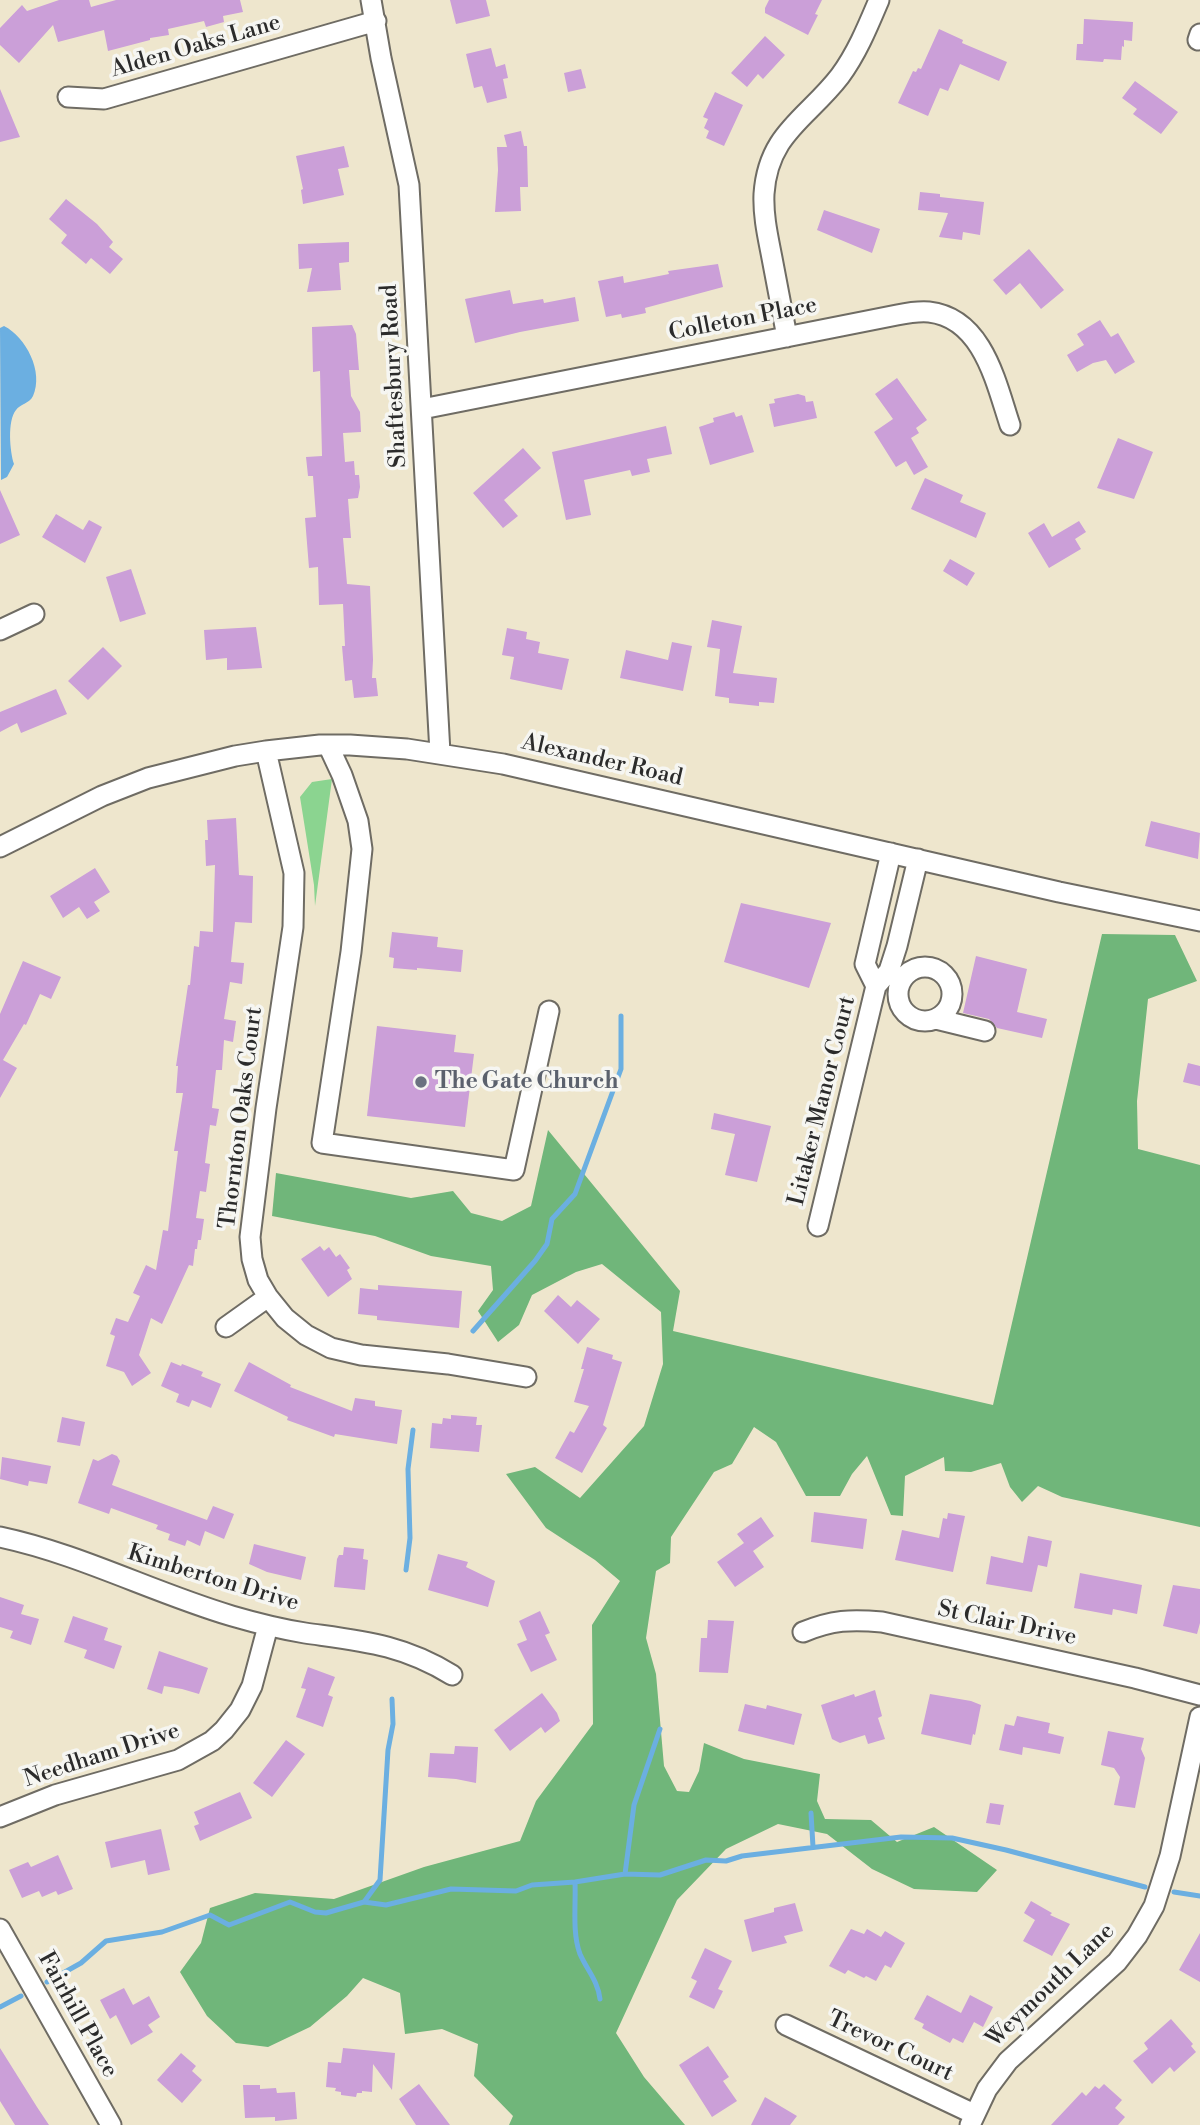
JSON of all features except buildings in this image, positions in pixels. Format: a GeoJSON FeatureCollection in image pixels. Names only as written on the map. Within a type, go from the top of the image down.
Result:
{"type":"FeatureCollection","features":[{"type":"Feature","properties":{"kind":"street","name":"Shaftesbury Road"},"geometry":{"type":"LineString","coordinates":[[372,0],[381,58],[409,185],[440,753]]}},
{"type":"Feature","properties":{"kind":"street"},"geometry":{"type":"LineString","coordinates":[[787,337],[764,217],[764,193],[768,172],[784,136],[839,77],[850,60],[869,26],[879,0]]}},
{"type":"Feature","properties":{"kind":"street","name":"Alden Oaks Lane"},"geometry":{"type":"LineString","coordinates":[[68,97],[104,99],[376,21]]}},
{"type":"Feature","properties":{"kind":"street","name":"Colleton Place"},"geometry":{"type":"LineString","coordinates":[[422,408],[921,312],[940,314],[972,334],[983,350],[1010,425]]}},
{"type":"Feature","properties":{"kind":"street"},"geometry":{"type":"LineString","coordinates":[[0,630],[34,614]]}},
{"type":"Feature","properties":{"kind":"street"},"geometry":{"type":"LineString","coordinates":[[328,745],[358,821],[362,849],[351,952],[322,1143],[514,1170],[549,1011]]}},
{"type":"Feature","properties":{"kind":"street","name":"Alexander Road"},"geometry":{"type":"LineString","coordinates":[[0,847],[102,796],[148,778],[234,756],[328,745],[407,749],[503,764],[1059,892],[1200,920]]}},
{"type":"Feature","properties":{"kind":"street","name":"Thornton Oaks Court"},"geometry":{"type":"LineString","coordinates":[[266,751],[294,873],[293,927],[250,1237],[258,1280],[285,1318],[306,1335],[331,1348],[526,1377]]}},
{"type":"Feature","properties":{"kind":"street","name":"Litaker Manor Court"},"geometry":{"type":"LineString","coordinates":[[876,986],[865,964],[891,853]]}},
{"type":"Feature","properties":{"kind":"street","name":"Litaker Manor Court"},"geometry":{"type":"LineString","coordinates":[[818,1226],[876,986],[888,971],[918,859]]}},
{"type":"Feature","properties":{"kind":"street"},"geometry":{"type":"LineString","coordinates":[[875,926],[900,932]]}},
{"type":"Feature","properties":{"kind":"street"},"geometry":{"type":"LineString","coordinates":[[936,1019],[949,1007],[951,989],[948,981],[935,969],[918,968],[904,978],[898,994],[903,1010],[910,1017],[927,1021],[936,1019],[985,1031]]}},
{"type":"Feature","properties":{"kind":"street"},"geometry":{"type":"LineString","coordinates":[[868,1016],[903,1010]]}},
{"type":"Feature","properties":{"kind":"street"},"geometry":{"type":"LineString","coordinates":[[226,1327],[268,1297]]}},
{"type":"Feature","properties":{"kind":"street","name":"Kimberton Drive"},"geometry":{"type":"LineString","coordinates":[[0,1536],[71,1558],[231,1616],[268,1626],[387,1646],[417,1656],[452,1675]]}},
{"type":"Feature","properties":{"kind":"street","name":"St Clair Drive"},"geometry":{"type":"LineString","coordinates":[[803,1632],[832,1621],[882,1622],[1200,1695]]}},
{"type":"Feature","properties":{"kind":"street","name":"Needham Drive"},"geometry":{"type":"LineString","coordinates":[[0,1817],[55,1795],[178,1760],[212,1741],[240,1710],[252,1686],[268,1626]]}},
{"type":"Feature","properties":{"kind":"street","name":"Weymouth Lane"},"geometry":{"type":"LineString","coordinates":[[972,2120],[987,2089],[1008,2061],[1117,1962],[1137,1936],[1154,1906],[1165,1876],[1200,1717]]}},
{"type":"Feature","properties":{"kind":"street","name":"Fairhill Place"},"geometry":{"type":"LineString","coordinates":[[0,1929],[111,2125]]}},
{"type":"Feature","properties":{"kind":"street","name":"Trevor Court"},"geometry":{"type":"LineString","coordinates":[[786,2025],[972,2120]]}},
{"type":"Feature","properties":{"kind":"green space"},"geometry":{"type":"Polygon","coordinates":[[[332,779],[315,906],[300,797],[312,782],[332,779]]]}},
{"type":"Feature","properties":{"kind":"green space"},"geometry":{"type":"Polygon","coordinates":[[[1102,934],[1175,935],[1197,981],[1148,999],[1137,1101],[1138,1149],[1200,1165],[1200,1527],[1062,1497],[1038,1486],[1022,1502],[1010,1487],[1001,1463],[971,1472],[945,1471],[944,1457],[905,1476],[903,1516],[891,1515],[867,1456],[852,1474],[840,1496],[806,1496],[776,1442],[754,1427],[732,1464],[714,1472],[671,1537],[670,1563],[656,1571],[646,1638],[656,1674],[664,1766],[677,1791],[689,1792],[699,1771],[704,1743],[744,1759],[820,1774],[817,1801],[825,1819],[871,1820],[897,1842],[934,1827],[997,1870],[977,1892],[914,1889],[872,1869],[827,1834],[778,1824],[726,1849],[677,1900],[616,2033],[644,2077],[685,2125],[509,2125],[513,2116],[474,2076],[478,2044],[442,2029],[405,2034],[400,1993],[363,1978],[347,1996],[310,2027],[268,2047],[236,2043],[207,2016],[180,1972],[201,1943],[210,1908],[255,1893],[334,1899],[424,1867],[520,1841],[536,1801],[593,1724],[592,1625],[620,1581],[595,1560],[546,1528],[506,1474],[535,1467],[580,1498],[644,1426],[663,1364],[661,1312],[602,1264],[576,1272],[532,1295],[519,1325],[498,1342],[478,1311],[493,1290],[491,1266],[431,1256],[375,1236],[272,1216],[276,1173],[411,1198],[453,1191],[471,1213],[502,1221],[531,1206],[548,1130],[680,1291],[673,1331],[993,1405],[1102,934]]]}},
{"type":"Feature","properties":{"kind":"water"},"geometry":{"type":"Polygon","coordinates":[[[4,326],[19,338],[31,356],[36,387],[29,401],[13,415],[10,437],[14,464],[7,477],[1,480],[0,328],[4,326]]]}},
{"type":"Feature","properties":{"kind":"waterway"},"geometry":{"type":"LineString","coordinates":[[473,1331],[535,1261],[547,1244],[552,1219],[575,1194],[621,1069],[621,1016]]}},
{"type":"Feature","properties":{"kind":"waterway"},"geometry":{"type":"LineString","coordinates":[[406,1570],[410,1538],[408,1469],[413,1430]]}},
{"type":"Feature","properties":{"kind":"waterway"},"geometry":{"type":"LineString","coordinates":[[364,1902],[380,1880],[388,1750],[393,1724],[392,1699]]}},
{"type":"Feature","properties":{"kind":"waterway"},"geometry":{"type":"LineString","coordinates":[[625,1874],[634,1805],[660,1729]]}},
{"type":"Feature","properties":{"kind":"waterway"},"geometry":{"type":"LineString","coordinates":[[811,1813],[813,1847]]}},
{"type":"Feature","properties":{"kind":"waterway"},"geometry":{"type":"LineString","coordinates":[[47,1982],[81,1963],[106,1941],[162,1932],[210,1915],[229,1925],[290,1902],[315,1912],[326,1913],[364,1902],[386,1905],[451,1889],[516,1891],[532,1885],[625,1874],[660,1875],[706,1860],[726,1861],[742,1856],[901,1837],[952,1838],[1145,1887]]}},
{"type":"Feature","properties":{"kind":"waterway"},"geometry":{"type":"LineString","coordinates":[[575,1882],[575,1928],[578,1946],[600,1999]]}},
{"type":"Feature","properties":{"kind":"waterway"},"geometry":{"type":"LineString","coordinates":[[1174,1892],[1200,1896]]}},
{"type":"Feature","properties":{"kind":"waterway"},"geometry":{"type":"LineString","coordinates":[[0,2007],[21,1996]]}},
{"type":"Feature","properties":{"kind":"place","name":"The Gate Church"},"geometry":{"type":"Point","coordinates":[421,1082]}}]}
